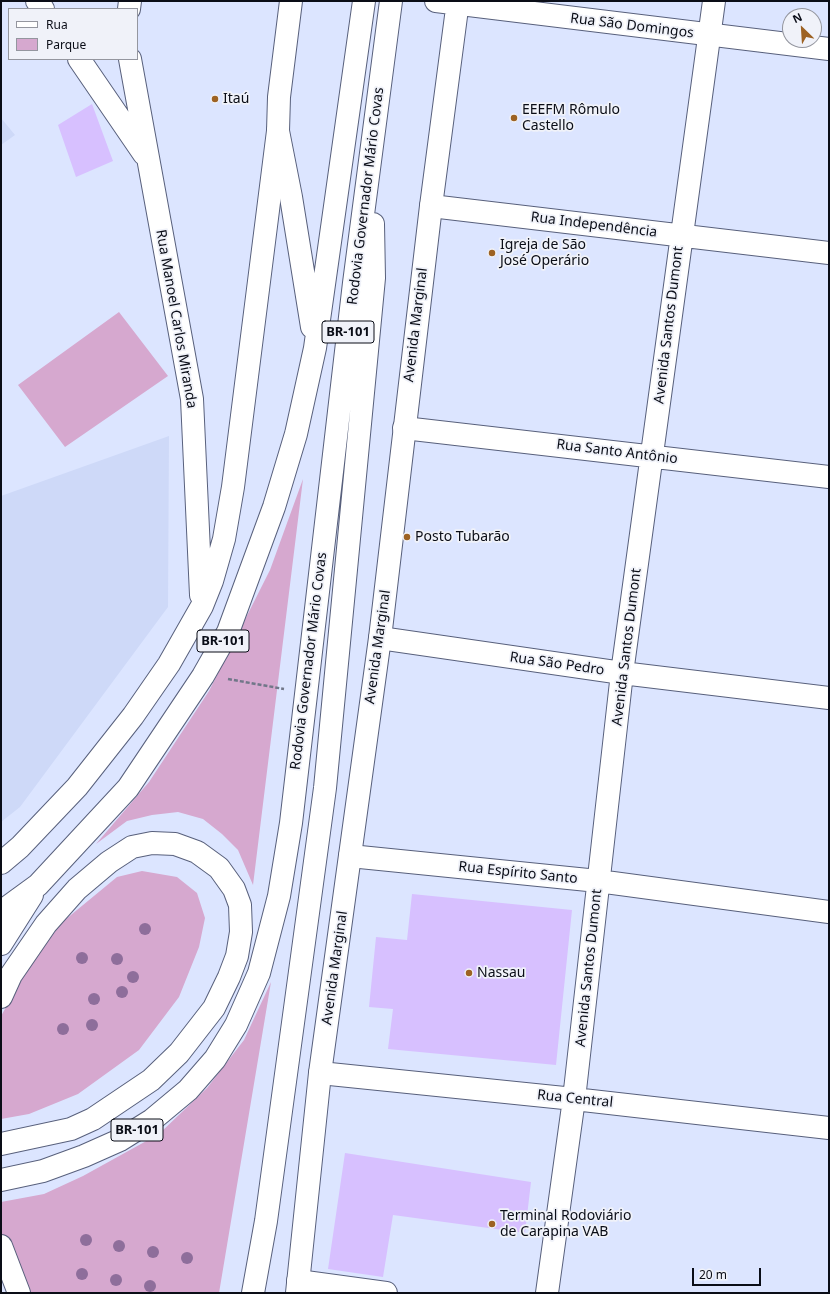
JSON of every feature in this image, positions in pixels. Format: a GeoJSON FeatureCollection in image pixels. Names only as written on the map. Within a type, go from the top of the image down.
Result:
{"type":"FeatureCollection","features":[{"type":"Feature","properties":{"kind":"street"},"geometry":{"type":"LineString","coordinates":[[1,862],[20,847],[77,787],[128,722],[169,664],[202,606],[212,581],[224,538],[233,487],[278,131],[279,97],[291,1]]}},
{"type":"Feature","properties":{"kind":"street","name":"Rodovia Governador Mário Covas"},"geometry":{"type":"LineString","coordinates":[[1,912],[38,885],[128,788],[203,676],[228,632],[274,507],[296,434],[315,348],[364,1]]}},
{"type":"Feature","properties":{"kind":"street","name":"Rodovia Governador Mário Covas"},"geometry":{"type":"LineString","coordinates":[[1,1180],[43,1171],[84,1156],[120,1140],[152,1120],[188,1090],[215,1059],[236,1025],[259,973],[279,896],[291,823],[354,283],[391,1]]}},
{"type":"Feature","properties":{"kind":"street","name":"Rua São Domingos"},"geometry":{"type":"LineString","coordinates":[[436,1],[710,36],[829,49]]}},
{"type":"Feature","properties":{"kind":"street","name":"Avenida Santos Dumont"},"geometry":{"type":"LineString","coordinates":[[547,1293],[574,1099],[622,673],[653,456],[681,235],[714,1]]}},
{"type":"Feature","properties":{"kind":"street","name":"Avenida Marginal"},"geometry":{"type":"LineString","coordinates":[[298,1287],[320,1073],[380,638],[404,428],[457,3]]}},
{"type":"Feature","properties":{"kind":"street"},"geometry":{"type":"LineString","coordinates":[[80,60],[147,160]]}},
{"type":"Feature","properties":{"kind":"street","name":"Rua Manoel Carlos Miranda"},"geometry":{"type":"LineString","coordinates":[[130,60],[147,160],[192,399],[202,606]]}},
{"type":"Feature","properties":{"kind":"street"},"geometry":{"type":"LineString","coordinates":[[278,131],[291,197],[315,348]]}},
{"type":"Feature","properties":{"kind":"street"},"geometry":{"type":"LineString","coordinates":[[253,1293],[266,1221],[325,788],[374,278],[373,147]]}},
{"type":"Feature","properties":{"kind":"street","name":"Rua Independência"},"geometry":{"type":"LineString","coordinates":[[431,206],[829,253]]}},
{"type":"Feature","properties":{"kind":"street","name":"Rua Santo Antônio"},"geometry":{"type":"LineString","coordinates":[[404,428],[653,456],[829,478]]}},
{"type":"Feature","properties":{"kind":"street","name":"Rua São Pedro"},"geometry":{"type":"LineString","coordinates":[[380,638],[622,673],[829,698]]}},
{"type":"Feature","properties":{"kind":"street"},"geometry":{"type":"LineString","coordinates":[[1,997],[11,976],[46,924],[77,889],[108,862],[132,847],[152,843],[175,844],[198,852],[219,868],[234,889],[240,905],[241,932],[237,956],[214,1008],[179,1053],[151,1080],[119,1103],[93,1119],[71,1129],[1,1144]]}},
{"type":"Feature","properties":{"kind":"street","name":"Rua Espírito Santo"},"geometry":{"type":"LineString","coordinates":[[350,856],[598,881],[829,912]]}},
{"type":"Feature","properties":{"kind":"street"},"geometry":{"type":"LineString","coordinates":[[1,944],[38,885]]}},
{"type":"Feature","properties":{"kind":"street","name":"Rua Central"},"geometry":{"type":"LineString","coordinates":[[320,1073],[574,1099],[829,1128]]}},
{"type":"Feature","properties":{"kind":"street"},"geometry":{"type":"LineString","coordinates":[[1,1246],[20,1293]]}},
{"type":"Feature","properties":{"kind":"street"},"geometry":{"type":"LineString","coordinates":[[298,1287],[386,1293]]}},
{"type":"Feature","properties":{"kind":"path"},"geometry":{"type":"LineString","coordinates":[[203,676],[278,686],[305,696]]}},
{"type":"Feature","properties":{"kind":"shaded area"},"geometry":{"type":"Polygon","coordinates":[[[1,118],[15,135],[1,145],[1,118]]]}},
{"type":"Feature","properties":{"kind":"shaded area"},"geometry":{"type":"Polygon","coordinates":[[[169,436],[168,607],[20,807],[1,822],[1,496],[169,436]]]}},
{"type":"Feature","properties":{"kind":"green space"},"geometry":{"type":"Polygon","coordinates":[[[119,312],[168,376],[65,447],[18,385],[119,312]]]}},
{"type":"Feature","properties":{"kind":"green space"},"geometry":{"type":"Polygon","coordinates":[[[303,479],[253,885],[238,850],[222,834],[203,819],[178,812],[152,815],[127,821],[96,844],[149,782],[209,691],[270,570],[303,479]]]}},
{"type":"Feature","properties":{"kind":"green space"},"geometry":{"type":"Polygon","coordinates":[[[142,871],[177,877],[197,893],[205,918],[199,947],[179,997],[139,1050],[78,1094],[29,1114],[1,1119],[1,1016],[22,979],[60,924],[117,877],[142,871]]]}},
{"type":"Feature","properties":{"kind":"green space"},"geometry":{"type":"Polygon","coordinates":[[[271,982],[219,1293],[27,1293],[1,1234],[1,1202],[44,1194],[83,1176],[159,1134],[207,1088],[244,1040],[271,982]]]}},
{"type":"Feature","properties":{"kind":"building"},"geometry":{"type":"Polygon","coordinates":[[[92,104],[113,161],[76,177],[58,125],[92,104]]]}},
{"type":"Feature","properties":{"kind":"building","name":"Nassau"},"geometry":{"type":"Polygon","coordinates":[[[412,894],[572,910],[556,1065],[388,1049],[393,1009],[369,1007],[376,937],[407,940],[412,894]]]}},
{"type":"Feature","properties":{"kind":"building","name":"Terminal Rodoviário de Carapina VAB"},"geometry":{"type":"Polygon","coordinates":[[[345,1153],[531,1182],[525,1233],[393,1215],[383,1277],[328,1269],[345,1153]]]}},
{"type":"Feature","properties":{"kind":"place","name":"Itaú"},"geometry":{"type":"Point","coordinates":[215,99]}},
{"type":"Feature","properties":{"kind":"place","name":"EEEFM Rômulo Castello"},"geometry":{"type":"Point","coordinates":[514,118]}},
{"type":"Feature","properties":{"kind":"place","name":"Igreja de São José Operário"},"geometry":{"type":"Point","coordinates":[492,253]}},
{"type":"Feature","properties":{"kind":"place","name":"Posto Tubarão"},"geometry":{"type":"Point","coordinates":[407,537]}},
{"type":"Feature","properties":{"kind":"place","name":"Nassau"},"geometry":{"type":"Point","coordinates":[469,973]}},
{"type":"Feature","properties":{"kind":"place","name":"Terminal Rodoviário de Carapina VAB"},"geometry":{"type":"Point","coordinates":[492,1224]}}]}
